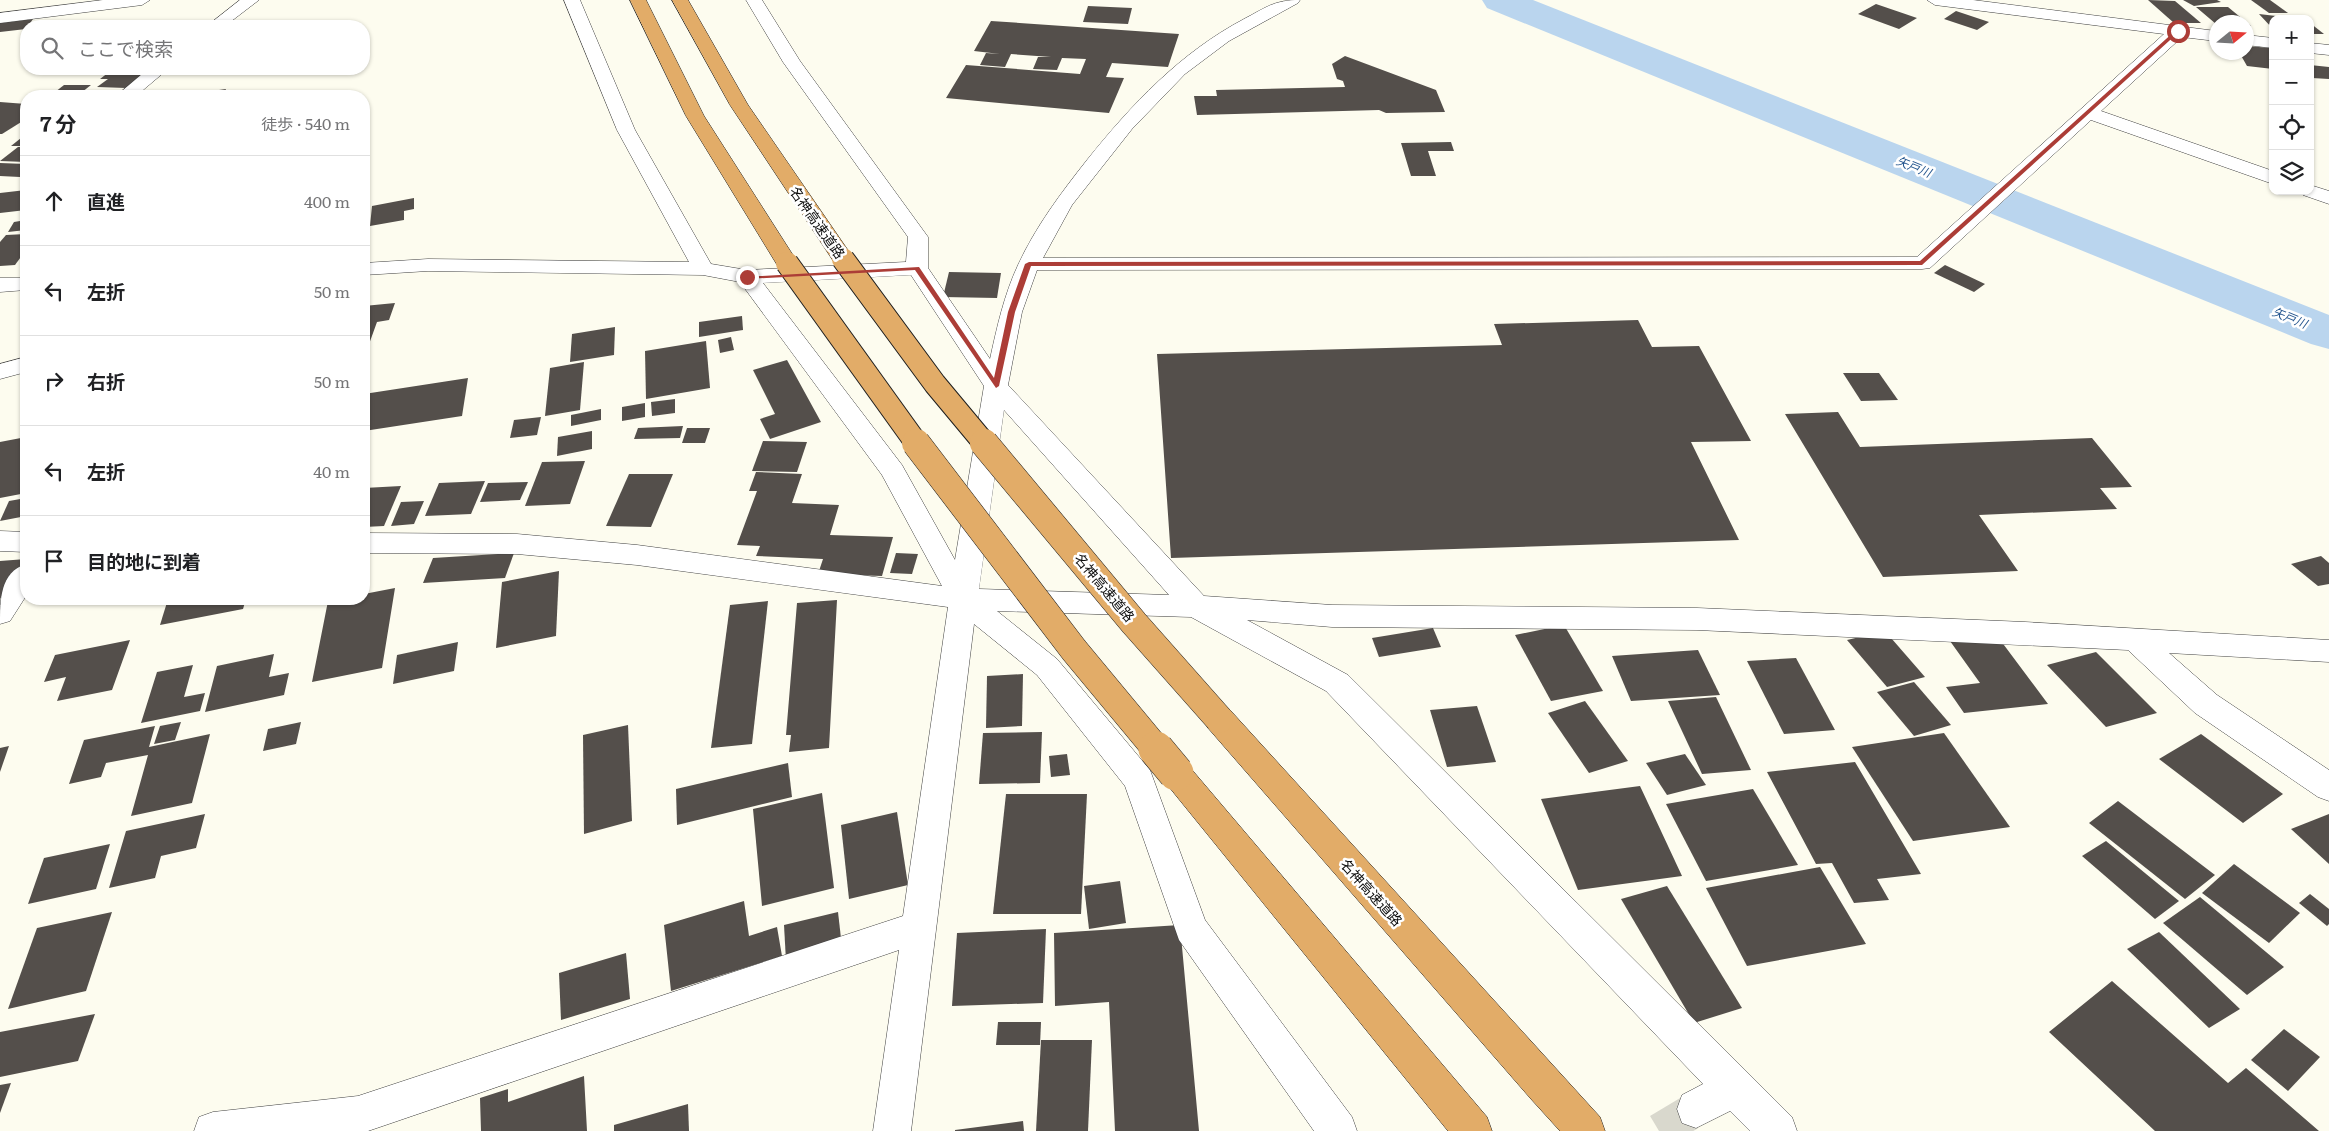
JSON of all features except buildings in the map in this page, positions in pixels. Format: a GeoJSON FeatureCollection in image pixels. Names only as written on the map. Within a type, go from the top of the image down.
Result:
{"type":"FeatureCollection","features":[{"type":"Feature","properties":{"kind":"highway"},"geometry":{"type":"LineString","coordinates":[[638,0],[695,116],[787,263],[891,411],[1074,650],[1473,1131]]}},
{"type":"Feature","properties":{"kind":"highway","name":"名神高速道路"},"geometry":{"type":"LineString","coordinates":[[680,0],[739,105],[843,259],[942,391],[1134,623],[1586,1131]]}},
{"type":"Feature","properties":{"kind":"street"},"geometry":{"type":"LineString","coordinates":[[0,18],[142,0]]}},
{"type":"Feature","properties":{"kind":"street"},"geometry":{"type":"LineString","coordinates":[[223,20],[251,0]]}},
{"type":"Feature","properties":{"kind":"street"},"geometry":{"type":"LineString","coordinates":[[572,0],[626,130],[703,268]]}},
{"type":"Feature","properties":{"kind":"street"},"geometry":{"type":"LineString","coordinates":[[754,0],[792,62],[918,237],[917,268],[996,386],[1196,606],[1337,683],[1733,1088],[1778,1131]]}},
{"type":"Feature","properties":{"kind":"street"},"geometry":{"type":"LineString","coordinates":[[892,1131],[962,599],[996,386],[1012,312],[1029,264],[1063,203],[1125,125],[1179,70],[1223,37],[1292,0]]}},
{"type":"Feature","properties":{"kind":"street"},"geometry":{"type":"LineString","coordinates":[[1935,0],[2209,35]]}},
{"type":"Feature","properties":{"kind":"street"},"geometry":{"type":"LineString","coordinates":[[1029,264],[1922,263],[2086,112],[2178,31]]}},
{"type":"Feature","properties":{"kind":"street"},"geometry":{"type":"LineString","coordinates":[[2254,41],[2269,43]]}},
{"type":"Feature","properties":{"kind":"street"},"geometry":{"type":"LineString","coordinates":[[2314,48],[2329,50]]}},
{"type":"Feature","properties":{"kind":"street"},"geometry":{"type":"LineString","coordinates":[[133,90],[151,75]]}},
{"type":"Feature","properties":{"kind":"street"},"geometry":{"type":"LineString","coordinates":[[2086,112],[2269,177]]}},
{"type":"Feature","properties":{"kind":"street"},"geometry":{"type":"LineString","coordinates":[[2314,192],[2329,198]]}},
{"type":"Feature","properties":{"kind":"street"},"geometry":{"type":"LineString","coordinates":[[370,269],[428,265],[703,268],[747,277],[917,268]]}},
{"type":"Feature","properties":{"kind":"street"},"geometry":{"type":"LineString","coordinates":[[747,277],[893,471],[962,599],[1047,667],[1139,780],[1191,929],[1338,1131]]}},
{"type":"Feature","properties":{"kind":"street"},"geometry":{"type":"LineString","coordinates":[[0,285],[20,284]]}},
{"type":"Feature","properties":{"kind":"street"},"geometry":{"type":"LineString","coordinates":[[0,372],[20,366]]}},
{"type":"Feature","properties":{"kind":"street"},"geometry":{"type":"LineString","coordinates":[[0,541],[20,542]]}},
{"type":"Feature","properties":{"kind":"street"},"geometry":{"type":"LineString","coordinates":[[370,543],[518,544],[637,555],[962,599],[1196,606],[1332,616],[1697,618],[2136,639],[2329,651]]}},
{"type":"Feature","properties":{"kind":"street"},"geometry":{"type":"LineString","coordinates":[[0,613],[20,583]]}},
{"type":"Feature","properties":{"kind":"street"},"geometry":{"type":"LineString","coordinates":[[2136,639],[2206,704],[2329,787]]}},
{"type":"Feature","properties":{"kind":"street"},"geometry":{"type":"LineString","coordinates":[[213,1131],[354,1123],[920,926]]}},
{"type":"Feature","properties":{"kind":"street"},"geometry":{"type":"LineString","coordinates":[[1696,1109],[1733,1088]]}},
{"type":"Feature","properties":{"kind":"waterway","name":"矢戸川"},"geometry":{"type":"LineString","coordinates":[[1500,0],[2329,333]]}},
{"type":"Feature","properties":{"kind":"tunnel"},"geometry":{"type":"LineString","coordinates":[[1659,1131],[1696,1109]]}},
{"type":"Feature","properties":{"kind":"route"},"geometry":{"type":"LineString","coordinates":[[747,277],[917,268],[996,386],[1012,312],[1029,264],[1922,263],[2086,112],[2178,31]]}}]}
